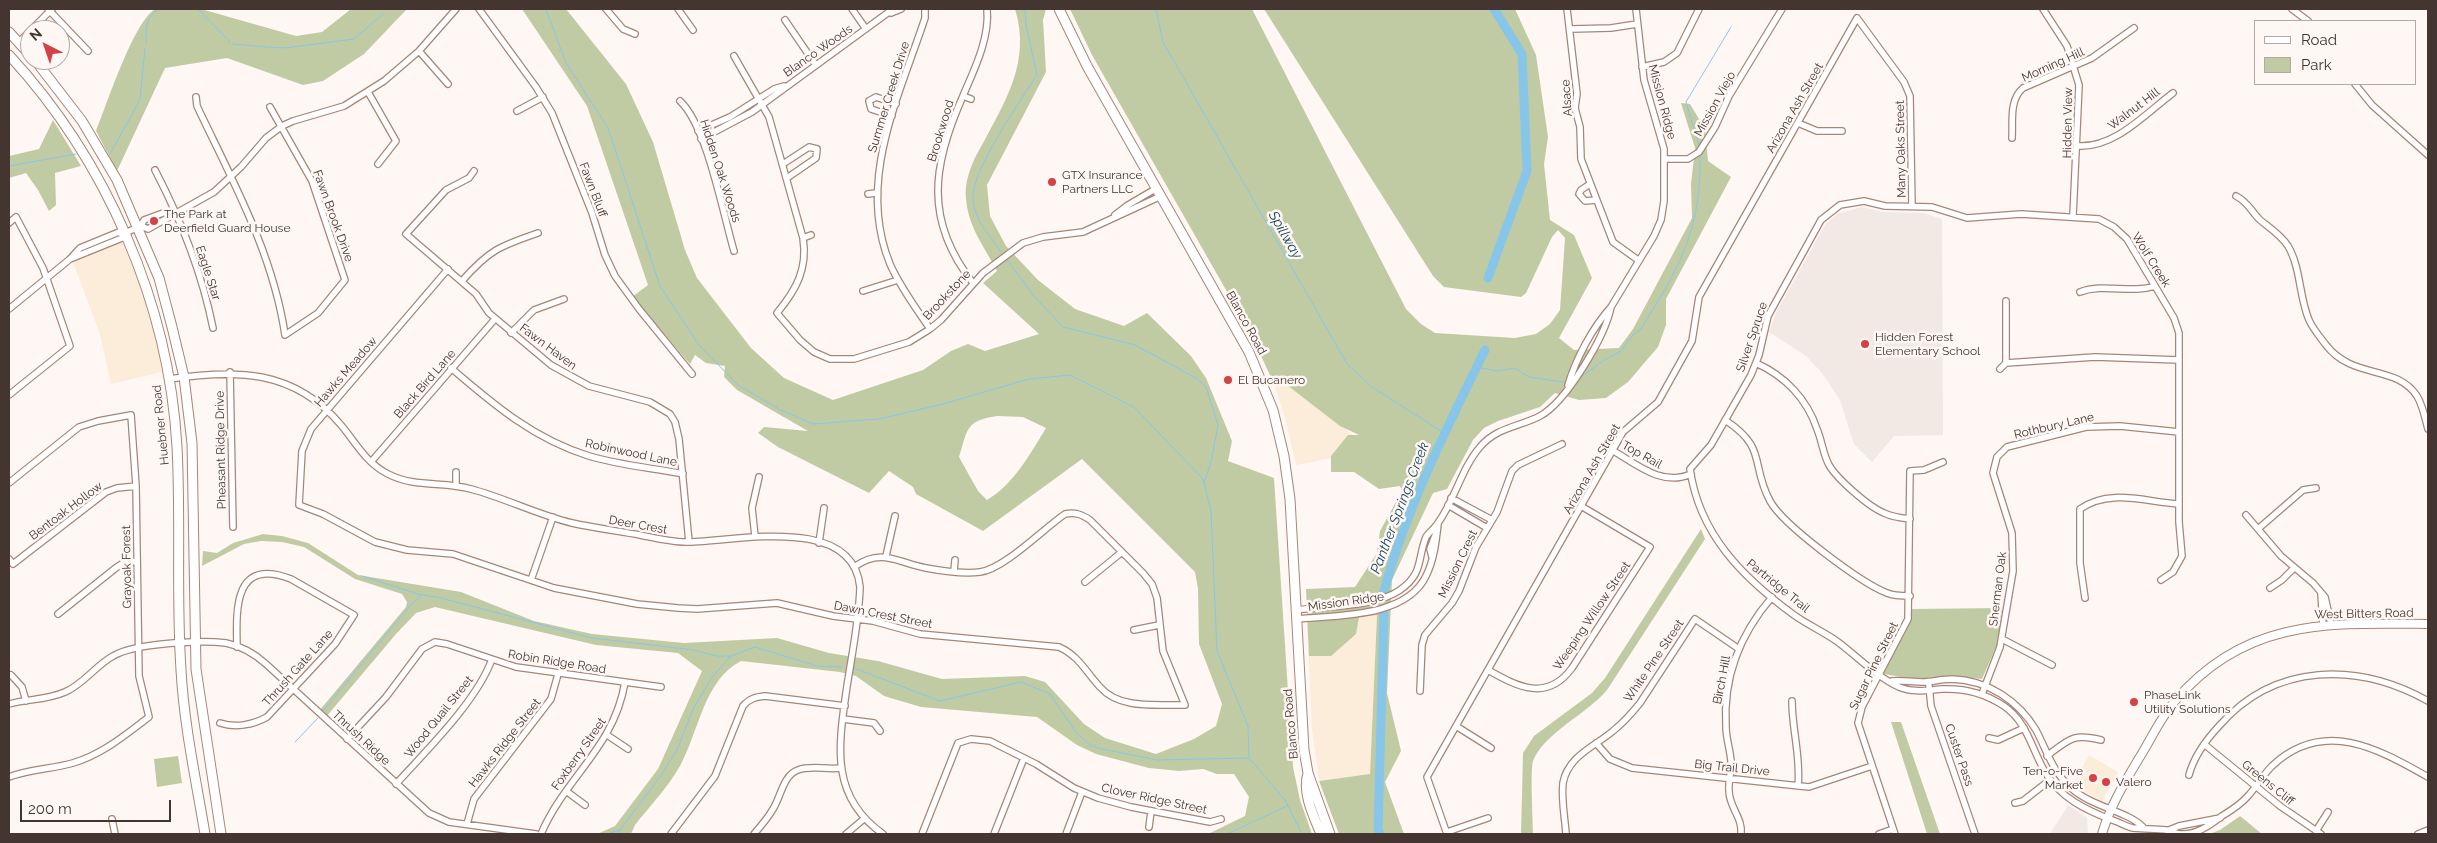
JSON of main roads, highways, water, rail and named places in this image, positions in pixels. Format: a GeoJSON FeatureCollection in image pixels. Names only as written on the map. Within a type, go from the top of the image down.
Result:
{"type":"FeatureCollection","features":[{"type":"Feature","properties":{"kind":"main road","name":"Blanco Road"},"geometry":{"type":"LineString","coordinates":[[1060,9],[1087,66],[1249,352],[1273,410],[1284,456],[1290,499],[1302,728],[1308,772],[1330,834]]}},
{"type":"Feature","properties":{"kind":"main road"},"geometry":{"type":"LineString","coordinates":[[9,32],[18,43],[9,49]]}},
{"type":"Feature","properties":{"kind":"main road","name":"Huebner Road"},"geometry":{"type":"LineString","coordinates":[[9,55],[69,130],[103,187],[145,284],[160,336],[169,379],[177,444],[180,644],[184,697],[205,834]]}},
{"type":"Feature","properties":{"kind":"main road"},"geometry":{"type":"LineString","coordinates":[[43,70],[75,112],[100,150],[140,226],[160,278],[184,377],[192,451],[196,643],[200,704],[221,834]]}},
{"type":"Feature","properties":{"kind":"main road","name":"West Bitters Road"},"geometry":{"type":"LineString","coordinates":[[2102,834],[2109,815],[2161,721],[2174,702],[2205,671],[2225,657],[2262,638],[2284,631],[2327,624],[2428,624]]}},
{"type":"Feature","properties":{"kind":"main road","name":"Blanco Road"},"geometry":{"type":"LineString","coordinates":[[1308,772],[1305,782],[1321,834]]}},
{"type":"Feature","properties":{"kind":"waterway"},"geometry":{"type":"LineString","coordinates":[[146,44],[146,28],[151,16],[159,9]]}},
{"type":"Feature","properties":{"kind":"waterway"},"geometry":{"type":"LineString","coordinates":[[195,9],[199,10],[230,42]]}},
{"type":"Feature","properties":{"kind":"waterway"},"geometry":{"type":"LineString","coordinates":[[546,9],[566,63],[608,128],[660,286],[699,345],[738,385],[779,409],[813,424],[879,419],[943,404],[1029,379],[1070,375],[1134,407],[1203,479],[1211,511],[1217,651],[1248,726],[1249,758],[1285,800],[1302,834]]}},
{"type":"Feature","properties":{"kind":"waterway"},"geometry":{"type":"LineString","coordinates":[[1002,253],[980,222],[974,208],[974,188],[979,172],[998,136],[1037,75],[1026,25],[1025,9]]}},
{"type":"Feature","properties":{"kind":"waterway","name":"Spillway"},"geometry":{"type":"LineString","coordinates":[[1156,9],[1163,42],[1347,364],[1372,387],[1444,433]]}},
{"type":"Feature","properties":{"kind":"waterway","name":"Panther Springs Creek"},"geometry":{"type":"LineString","coordinates":[[1488,278],[1527,171],[1522,54],[1494,9]]}},
{"type":"Feature","properties":{"kind":"waterway"},"geometry":{"type":"LineString","coordinates":[[269,47],[284,48],[354,39],[383,14]]}},
{"type":"Feature","properties":{"kind":"waterway"},"geometry":{"type":"LineString","coordinates":[[1699,145],[1686,102],[1731,27]]}},
{"type":"Feature","properties":{"kind":"waterway"},"geometry":{"type":"LineString","coordinates":[[233,44],[267,47]]}},
{"type":"Feature","properties":{"kind":"waterway"},"geometry":{"type":"LineString","coordinates":[[137,106],[140,99],[145,48]]}},
{"type":"Feature","properties":{"kind":"waterway"},"geometry":{"type":"LineString","coordinates":[[110,154],[136,107]]}},
{"type":"Feature","properties":{"kind":"waterway"},"geometry":{"type":"LineString","coordinates":[[9,166],[76,154]]}},
{"type":"Feature","properties":{"kind":"waterway"},"geometry":{"type":"LineString","coordinates":[[1580,378],[1604,360],[1620,352],[1633,335],[1641,329],[1670,281],[1684,251],[1695,217],[1699,193],[1700,157]]}},
{"type":"Feature","properties":{"kind":"waterway"},"geometry":{"type":"LineString","coordinates":[[1007,260],[1034,296],[1063,327],[1135,345],[1196,378],[1206,387],[1218,425],[1211,462],[1204,483]]}},
{"type":"Feature","properties":{"kind":"waterway","name":"Panther Springs Creek"},"geometry":{"type":"LineString","coordinates":[[1383,595],[1392,563],[1415,500],[1485,350]]}},
{"type":"Feature","properties":{"kind":"waterway"},"geometry":{"type":"LineString","coordinates":[[1476,367],[1497,371],[1515,368],[1529,377],[1563,382]]}},
{"type":"Feature","properties":{"kind":"waterway"},"geometry":{"type":"LineString","coordinates":[[362,576],[418,594],[441,598],[592,638],[694,650],[716,656],[731,656]]}},
{"type":"Feature","properties":{"kind":"waterway"},"geometry":{"type":"LineString","coordinates":[[323,711],[409,607],[421,596]]}},
{"type":"Feature","properties":{"kind":"waterway","name":"Panther Springs Creek"},"geometry":{"type":"LineString","coordinates":[[1380,834],[1378,829],[1384,613]]}},
{"type":"Feature","properties":{"kind":"waterway"},"geometry":{"type":"LineString","coordinates":[[619,834],[677,750],[693,709],[712,677],[731,656],[755,647],[817,666],[842,667]]}},
{"type":"Feature","properties":{"kind":"waterway"},"geometry":{"type":"LineString","coordinates":[[854,668],[940,701],[1021,682],[1050,694],[1075,731],[1090,745],[1098,748],[1157,760],[1249,758]]}},
{"type":"Feature","properties":{"kind":"waterway"},"geometry":{"type":"LineString","coordinates":[[295,742],[318,718]]}},
{"type":"Feature","properties":{"kind":"waterway"},"geometry":{"type":"LineString","coordinates":[[1227,834],[1287,806]]}},
{"type":"Feature","properties":{"kind":"waterway"},"geometry":{"type":"LineString","coordinates":[[608,834],[619,830]]}},
{"type":"Feature","properties":{"kind":"place","name":"GTX Insurance Partners LLC"},"geometry":{"type":"Point","coordinates":[1052,182]}},
{"type":"Feature","properties":{"kind":"place","name":"The Park at Deerfield Guard House"},"geometry":{"type":"Point","coordinates":[154,221]}},
{"type":"Feature","properties":{"kind":"place","name":"Hidden Forest Elementary School"},"geometry":{"type":"Point","coordinates":[1865,344]}},
{"type":"Feature","properties":{"kind":"place","name":"El Bucanero"},"geometry":{"type":"Point","coordinates":[1228,380]}},
{"type":"Feature","properties":{"kind":"place","name":"PhaseLink Utility Solutions"},"geometry":{"type":"Point","coordinates":[2134,702]}},
{"type":"Feature","properties":{"kind":"place","name":"Ten-o-Five Market"},"geometry":{"type":"Point","coordinates":[2093,778]}},
{"type":"Feature","properties":{"kind":"place","name":"Valero"},"geometry":{"type":"Point","coordinates":[2106,782]}}]}
